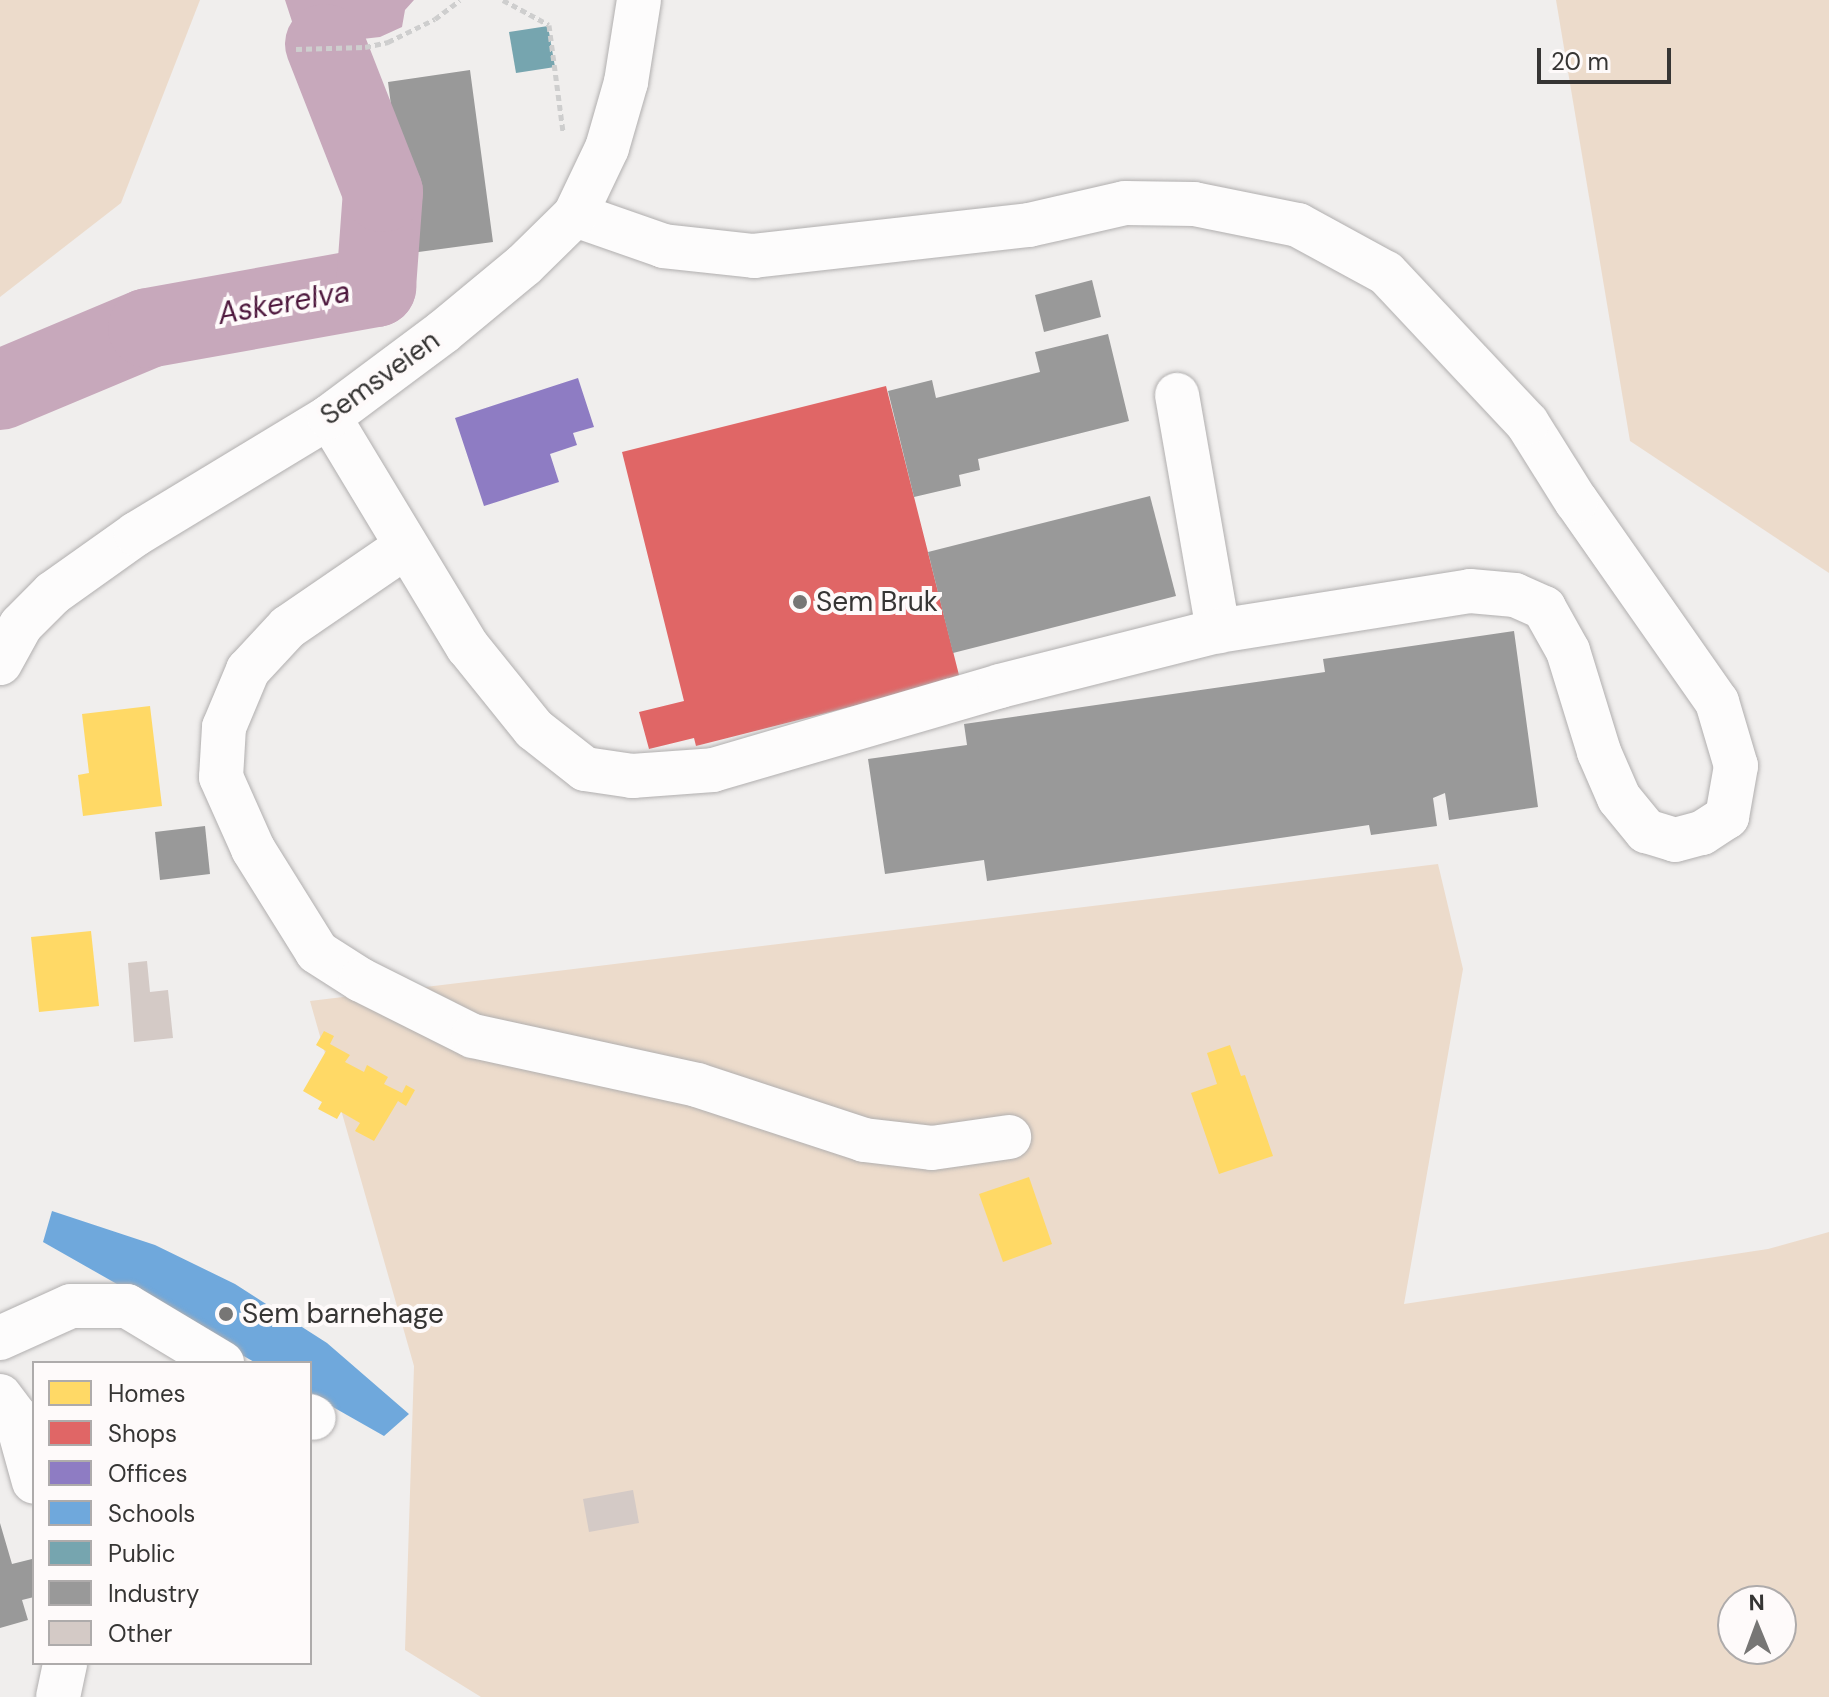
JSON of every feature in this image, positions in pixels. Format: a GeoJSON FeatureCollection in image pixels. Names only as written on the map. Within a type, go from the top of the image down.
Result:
{"type":"FeatureCollection","features":[{"type":"Feature","properties":{"kind":"main road","name":"Semsveien"},"geometry":{"type":"LineString","coordinates":[[0,663],[21,625],[53,593],[136,534],[329,417],[443,332],[524,265],[575,215],[607,148],[626,82],[639,0]]}},
{"type":"Feature","properties":{"kind":"main road"},"geometry":{"type":"LineString","coordinates":[[329,417],[468,647],[534,729],[585,769],[632,776],[713,770],[1000,686],[1218,631],[1470,591],[1515,595],[1544,608],[1568,651],[1599,752],[1619,798],[1646,831],[1675,840],[1702,833],[1727,817],[1736,766],[1717,702],[1576,501],[1527,423],[1386,273],[1298,225],[1194,204],[1125,203],[1029,225],[754,256],[664,246],[575,215]]}},
{"type":"Feature","properties":{"kind":"main road"},"geometry":{"type":"LineString","coordinates":[[1177,395],[1218,631]]}},
{"type":"Feature","properties":{"kind":"main road"},"geometry":{"type":"LineString","coordinates":[[405,547],[288,627],[248,670],[224,727],[221,777],[253,849],[317,952],[361,980],[473,1036],[697,1085],[864,1140],[932,1148],[1009,1137]]}},
{"type":"Feature","properties":{"kind":"main road"},"geometry":{"type":"LineString","coordinates":[[0,1338],[71,1306],[127,1306],[219,1361]]}},
{"type":"Feature","properties":{"kind":"main road"},"geometry":{"type":"LineString","coordinates":[[0,1396],[16,1417],[32,1475]]}},
{"type":"Feature","properties":{"kind":"main road"},"geometry":{"type":"LineString","coordinates":[[58,1697],[65,1665]]}},
{"type":"Feature","properties":{"kind":"path"},"geometry":{"type":"LineString","coordinates":[[296,49],[365,47],[388,42],[435,19],[460,0]]}},
{"type":"Feature","properties":{"kind":"path"},"geometry":{"type":"LineString","coordinates":[[503,0],[549,25],[564,136]]}},
{"type":"Feature","properties":{"kind":"shaded area"},"geometry":{"type":"Polygon","coordinates":[[[0,0],[200,0],[121,203],[0,297],[0,0]]]}},
{"type":"Feature","properties":{"kind":"shaded area"},"geometry":{"type":"Polygon","coordinates":[[[285,0],[414,0],[405,10],[402,27],[380,37],[300,46],[285,0]]]}},
{"type":"Feature","properties":{"kind":"shaded area"},"geometry":{"type":"Polygon","coordinates":[[[1556,0],[1829,0],[1829,573],[1630,441],[1556,0]]]}},
{"type":"Feature","properties":{"kind":"shaded area"},"geometry":{"type":"Polygon","coordinates":[[[1438,864],[1463,969],[1404,1304],[1768,1249],[1829,1232],[1829,1697],[481,1697],[405,1650],[414,1366],[310,1001],[1438,864]]]}},
{"type":"Feature","properties":{"kind":"building: Homes"},"geometry":{"type":"Polygon","coordinates":[[[150,706],[162,806],[83,816],[78,775],[89,773],[82,714],[150,706]]]}},
{"type":"Feature","properties":{"kind":"building: Homes"},"geometry":{"type":"Polygon","coordinates":[[[91,931],[99,1006],[39,1012],[31,937],[91,931]]]}},
{"type":"Feature","properties":{"kind":"building: Homes"},"geometry":{"type":"Polygon","coordinates":[[[324,1031],[334,1036],[330,1044],[350,1055],[345,1062],[364,1072],[367,1065],[388,1077],[384,1084],[402,1093],[406,1085],[415,1090],[406,1106],[398,1101],[374,1141],[355,1131],[360,1123],[341,1112],[337,1119],[318,1109],[322,1102],[303,1091],[326,1051],[316,1045],[324,1031]]]}},
{"type":"Feature","properties":{"kind":"building: Homes"},"geometry":{"type":"Polygon","coordinates":[[[1230,1045],[1241,1076],[1245,1075],[1273,1156],[1219,1174],[1191,1093],[1217,1084],[1207,1053],[1230,1045]]]}},
{"type":"Feature","properties":{"kind":"building: Homes"},"geometry":{"type":"Polygon","coordinates":[[[1029,1177],[1052,1244],[1003,1262],[979,1194],[1029,1177]]]}},
{"type":"Feature","properties":{"kind":"building: Shops","name":"Sem Bruk"},"geometry":{"type":"Polygon","coordinates":[[[886,386],[960,679],[696,746],[694,738],[649,749],[639,712],[684,701],[622,452],[886,386]]]}},
{"type":"Feature","properties":{"kind":"building: Offices"},"geometry":{"type":"Polygon","coordinates":[[[578,378],[594,427],[573,433],[577,445],[550,454],[559,482],[484,506],[455,418],[578,378]]]}},
{"type":"Feature","properties":{"kind":"building: Schools"},"geometry":{"type":"Polygon","coordinates":[[[52,1211],[155,1245],[235,1284],[327,1343],[409,1414],[384,1436],[312,1395],[312,1361],[252,1361],[43,1242],[52,1211]]]}},
{"type":"Feature","properties":{"kind":"building: Public"},"geometry":{"type":"Polygon","coordinates":[[[548,26],[555,67],[516,73],[509,32],[548,26]]]}},
{"type":"Feature","properties":{"kind":"building: Industry"},"geometry":{"type":"Polygon","coordinates":[[[470,70],[493,242],[411,253],[396,144],[385,146],[382,122],[393,121],[388,82],[470,70]]]}},
{"type":"Feature","properties":{"kind":"building: Industry"},"geometry":{"type":"Polygon","coordinates":[[[1092,280],[1101,317],[1044,332],[1035,295],[1092,280]]]}},
{"type":"Feature","properties":{"kind":"building: Industry"},"geometry":{"type":"Polygon","coordinates":[[[1108,334],[1129,421],[978,459],[980,470],[959,475],[961,486],[914,497],[888,391],[932,380],[936,398],[1040,372],[1035,352],[1108,334]]]}},
{"type":"Feature","properties":{"kind":"building: Industry"},"geometry":{"type":"Polygon","coordinates":[[[1150,496],[1176,596],[953,653],[928,552],[1150,496]]]}},
{"type":"Feature","properties":{"kind":"building: Industry"},"geometry":{"type":"Polygon","coordinates":[[[1514,631],[1538,807],[1449,820],[1445,793],[1433,798],[1437,826],[1371,835],[1369,825],[987,881],[984,860],[885,874],[868,759],[967,745],[964,724],[1325,672],[1323,659],[1514,631]]]}},
{"type":"Feature","properties":{"kind":"building: Industry"},"geometry":{"type":"Polygon","coordinates":[[[205,826],[210,874],[160,880],[155,832],[205,826]]]}},
{"type":"Feature","properties":{"kind":"building: Industry"},"geometry":{"type":"Polygon","coordinates":[[[0,1523],[12,1564],[32,1559],[32,1598],[22,1600],[28,1620],[0,1628],[0,1523]]]}},
{"type":"Feature","properties":{"kind":"building: Other"},"geometry":{"type":"Polygon","coordinates":[[[147,961],[150,992],[168,990],[173,1038],[134,1042],[128,963],[147,961]]]}},
{"type":"Feature","properties":{"kind":"building: Other"},"geometry":{"type":"Polygon","coordinates":[[[633,1490],[639,1523],[589,1532],[583,1499],[633,1490]]]}},
{"type":"Feature","properties":{"kind":"waterway","name":"Askerelva"},"geometry":{"type":"LineString","coordinates":[[0,390],[148,328],[376,287],[383,192],[325,44]]}},
{"type":"Feature","properties":{"kind":"place","name":"Sem Bruk"},"geometry":{"type":"Point","coordinates":[800,602]}},
{"type":"Feature","properties":{"kind":"place","name":"Sem barnehage"},"geometry":{"type":"Point","coordinates":[226,1314]}}]}
